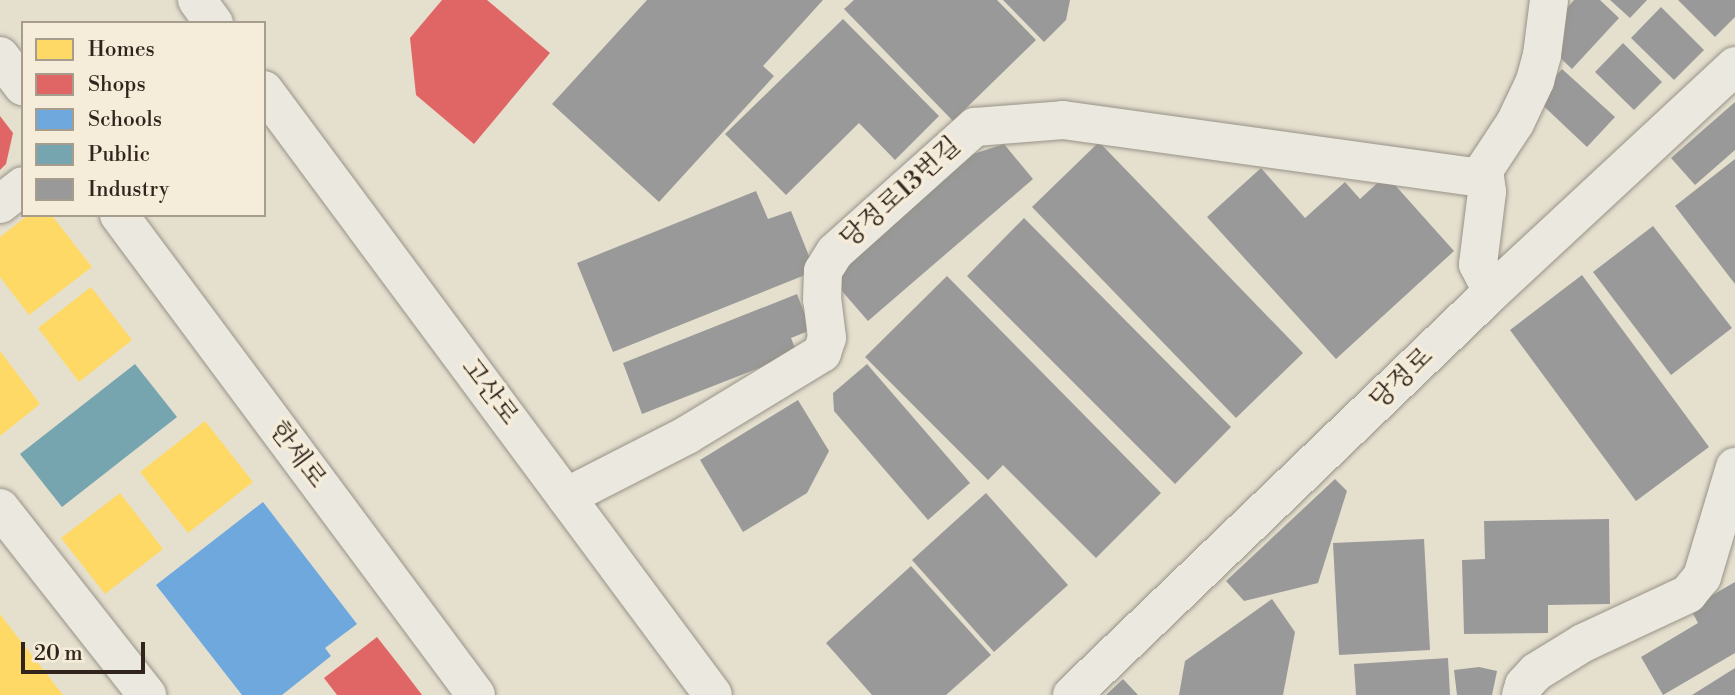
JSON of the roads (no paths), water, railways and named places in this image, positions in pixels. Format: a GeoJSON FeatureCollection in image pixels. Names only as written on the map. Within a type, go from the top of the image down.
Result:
{"type":"FeatureCollection","features":[{"type":"Feature","properties":{"kind":"street"},"geometry":{"type":"LineString","coordinates":[[197,0],[213,21]]}},
{"type":"Feature","properties":{"kind":"street"},"geometry":{"type":"LineString","coordinates":[[1492,292],[1478,264],[1487,192],[1484,170],[1515,123],[1535,81],[1542,55],[1549,0]]}},
{"type":"Feature","properties":{"kind":"street"},"geometry":{"type":"LineString","coordinates":[[0,56],[21,83]]}},
{"type":"Feature","properties":{"kind":"street","name":"당정로"},"geometry":{"type":"LineString","coordinates":[[1072,695],[1492,292],[1735,66]]}},
{"type":"Feature","properties":{"kind":"street","name":"고산로"},"geometry":{"type":"LineString","coordinates":[[266,93],[713,695]]}},
{"type":"Feature","properties":{"kind":"street","name":"당정로13번길"},"geometry":{"type":"LineString","coordinates":[[566,497],[687,435],[822,353],[827,338],[822,300],[823,271],[835,252],[975,127],[1063,120],[1474,177],[1484,170]]}},
{"type":"Feature","properties":{"kind":"street"},"geometry":{"type":"LineString","coordinates":[[0,204],[21,188]]}},
{"type":"Feature","properties":{"kind":"street","name":"한세로"},"geometry":{"type":"LineString","coordinates":[[120,217],[476,695]]}},
{"type":"Feature","properties":{"kind":"street"},"geometry":{"type":"LineString","coordinates":[[1521,695],[1524,685],[1536,672],[1583,643],[1688,594],[1702,577],[1735,467]]}},
{"type":"Feature","properties":{"kind":"street"},"geometry":{"type":"LineString","coordinates":[[6,528],[147,695]]}}]}
